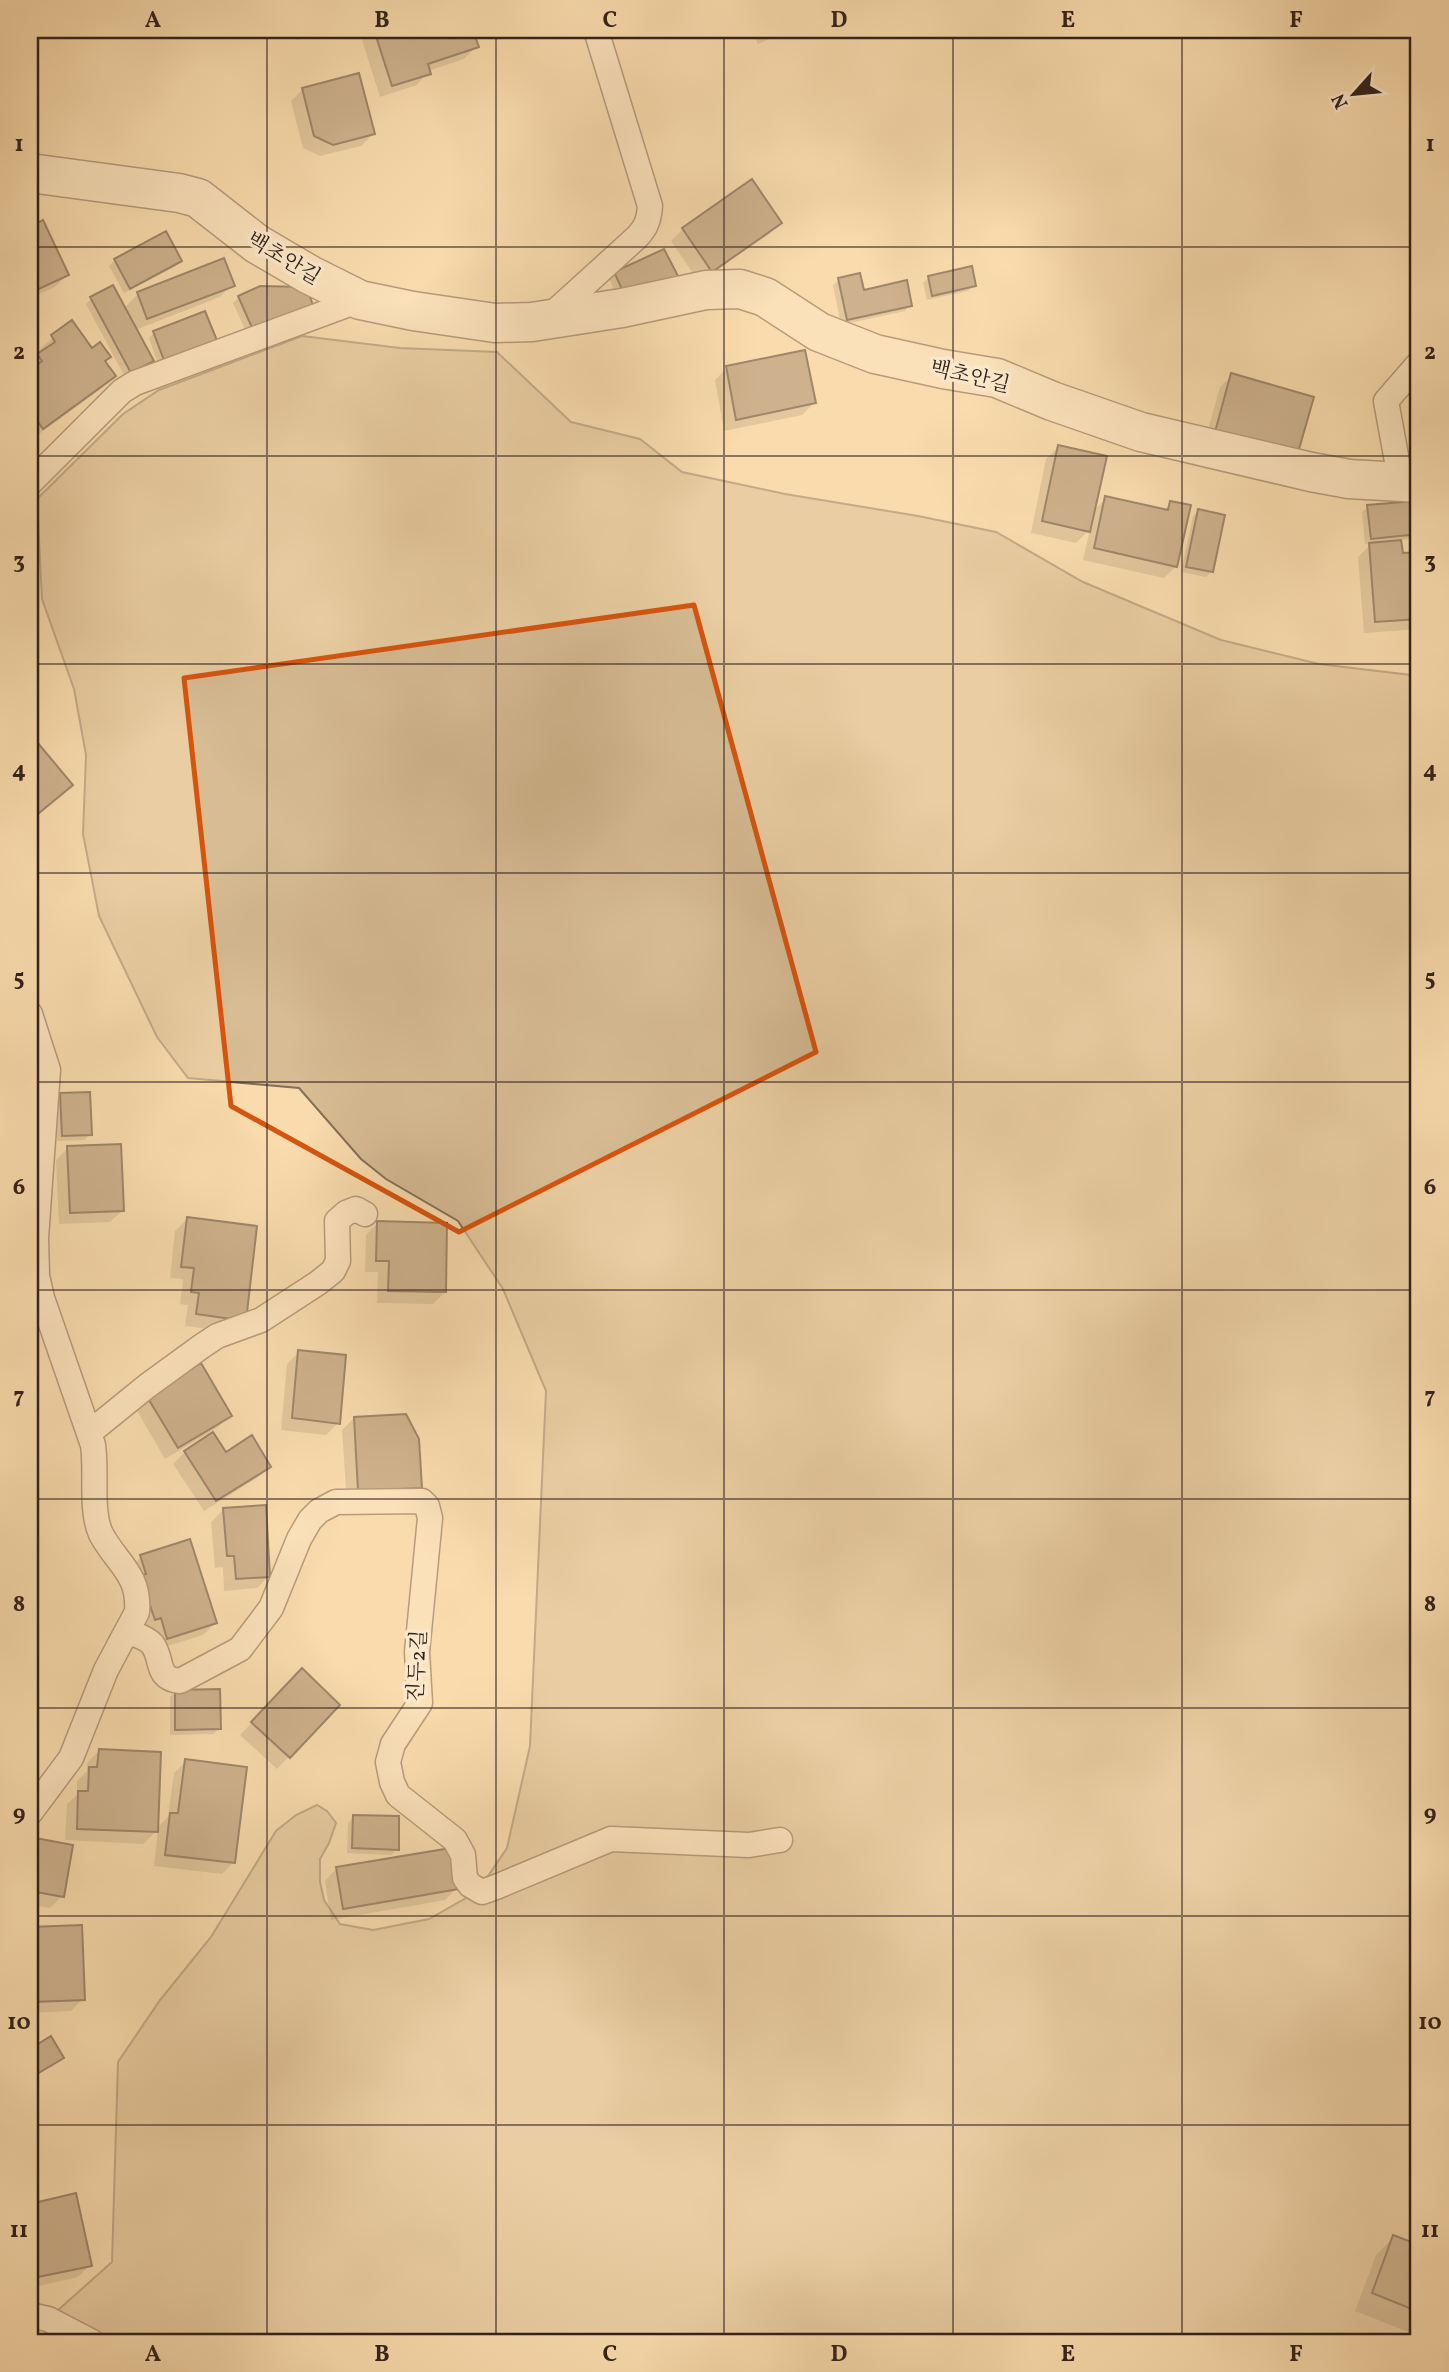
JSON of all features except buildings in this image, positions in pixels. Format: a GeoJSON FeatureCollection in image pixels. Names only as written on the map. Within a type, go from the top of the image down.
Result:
{"type":"FeatureCollection","features":[{"type":"Feature","properties":{"kind":"street","name":"백초안길"},"geometry":{"type":"LineString","coordinates":[[30,173],[179,192],[198,198],[257,244],[360,300],[495,323],[546,320],[622,308],[706,290],[740,289],[765,297],[819,332],[875,354],[997,378],[1052,401],[1141,432],[1311,472],[1349,479],[1410,483]]}},
{"type":"Feature","properties":{"kind":"lane"},"geometry":{"type":"LineString","coordinates":[[546,320],[636,238],[645,229],[649,217],[650,205],[596,30]]}},
{"type":"Feature","properties":{"kind":"lane"},"geometry":{"type":"LineString","coordinates":[[30,483],[122,391],[135,383],[360,300]]}},
{"type":"Feature","properties":{"kind":"lane","name":"백초안길"},"geometry":{"type":"LineString","coordinates":[[1410,483],[1386,401],[1419,363]]}},
{"type":"Feature","properties":{"kind":"lane"},"geometry":{"type":"LineString","coordinates":[[30,1014],[48,1070],[36,1238],[37,1276],[42,1298],[89,1433],[96,1464],[96,1512],[99,1530],[129,1573],[137,1590],[137,1612],[106,1670],[71,1758],[30,1813]]}},
{"type":"Feature","properties":{"kind":"lane"},"geometry":{"type":"LineString","coordinates":[[89,1433],[217,1336],[261,1320],[318,1283],[332,1271],[338,1261],[337,1222],[346,1213],[356,1209],[365,1214]]}},
{"type":"Feature","properties":{"kind":"lane","name":"진두2길"},"geometry":{"type":"LineString","coordinates":[[127,1631],[152,1644],[163,1674],[170,1680],[180,1681],[240,1649],[271,1608],[299,1539],[318,1511],[336,1502],[422,1501],[427,1506],[430,1518],[417,1651],[420,1703],[393,1744],[388,1762],[398,1796],[411,1803],[455,1840],[463,1855],[465,1878],[470,1885],[482,1892],[611,1839],[749,1845],[780,1840]]}},
{"type":"Feature","properties":{"kind":"lane"},"geometry":{"type":"LineString","coordinates":[[30,2315],[48,2319],[92,2342]]}},
{"type":"Feature","properties":{"kind":"highlighted area"},"geometry":{"type":"Polygon","coordinates":[[[694,605],[816,1052],[459,1232],[231,1106],[184,678],[694,605]]]}},
{"type":"Feature","properties":{"kind":"shaded area"},"geometry":{"type":"Polygon","coordinates":[[[302,336],[400,348],[497,352],[571,422],[640,439],[682,472],[785,494],[996,532],[1083,582],[1221,640],[1319,664],[1419,676],[1419,2342],[47,2342],[48,2319],[112,2262],[118,2062],[160,2000],[211,1937],[276,1831],[296,1815],[317,1805],[327,1811],[336,1823],[320,1859],[320,1882],[324,1900],[340,1924],[373,1930],[429,1919],[466,1898],[488,1876],[507,1848],[530,1746],[546,1391],[503,1289],[458,1221],[386,1179],[361,1159],[299,1088],[188,1078],[157,1037],[99,916],[83,834],[86,755],[74,689],[42,599],[37,499],[123,414],[159,390],[302,336]]]}}]}
